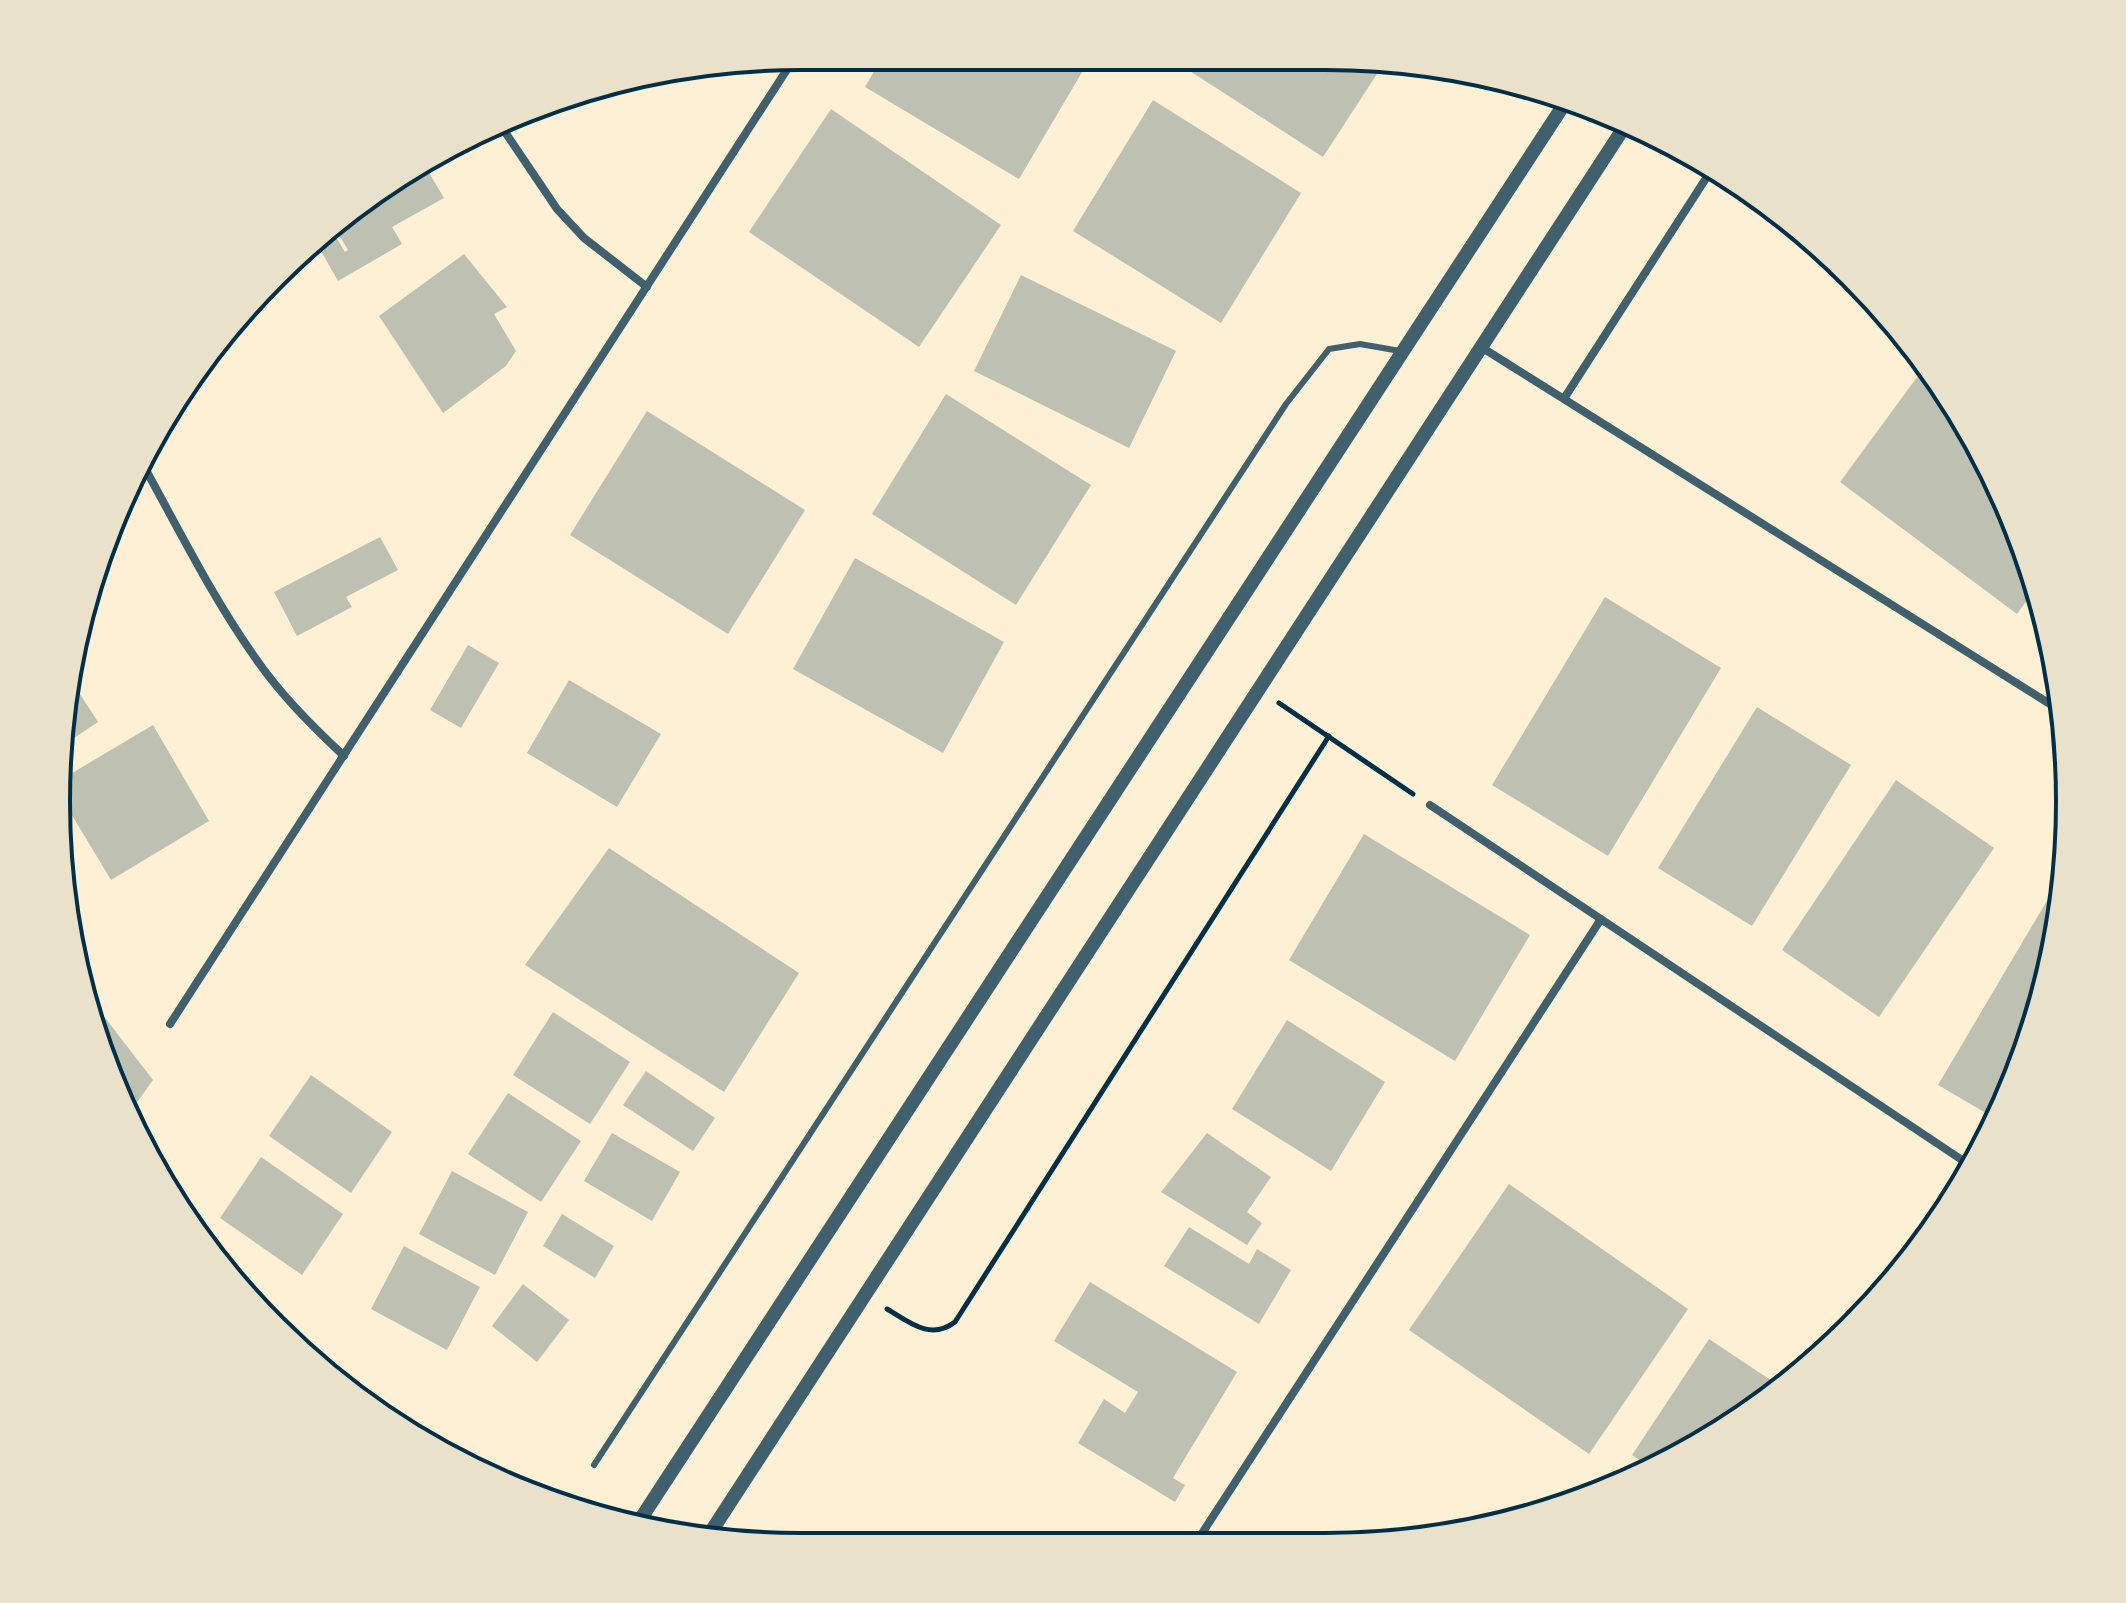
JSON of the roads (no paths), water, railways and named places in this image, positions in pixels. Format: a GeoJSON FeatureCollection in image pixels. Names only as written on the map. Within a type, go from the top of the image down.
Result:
{"type":"FeatureCollection","features":[{"type":"Feature","properties":{"kind":"street"},"geometry":{"type":"LineString","coordinates":[[170,1024],[786,71]]}},
{"type":"Feature","properties":{"kind":"street"},"geometry":{"type":"LineString","coordinates":[[643,1515],[1561,109]]}},
{"type":"Feature","properties":{"kind":"street"},"geometry":{"type":"LineString","coordinates":[[506,133],[557,209],[604,255],[647,287]]}},
{"type":"Feature","properties":{"kind":"street"},"geometry":{"type":"LineString","coordinates":[[714,1528],[1620,133]]}},
{"type":"Feature","properties":{"kind":"street"},"geometry":{"type":"LineString","coordinates":[[1565,397],[1706,178]]}},
{"type":"Feature","properties":{"kind":"street"},"geometry":{"type":"LineString","coordinates":[[1481,347],[2050,704]]}},
{"type":"Feature","properties":{"kind":"street"},"geometry":{"type":"LineString","coordinates":[[148,473],[254,657],[312,725],[344,756]]}},
{"type":"Feature","properties":{"kind":"street"},"geometry":{"type":"LineString","coordinates":[[1430,805],[1962,1160]]}},
{"type":"Feature","properties":{"kind":"street"},"geometry":{"type":"LineString","coordinates":[[1202,1533],[1601,919]]}},
{"type":"Feature","properties":{"kind":"lane"},"geometry":{"type":"LineString","coordinates":[[594,1465],[1286,404],[1329,349],[1360,344],[1404,351]]}}]}
